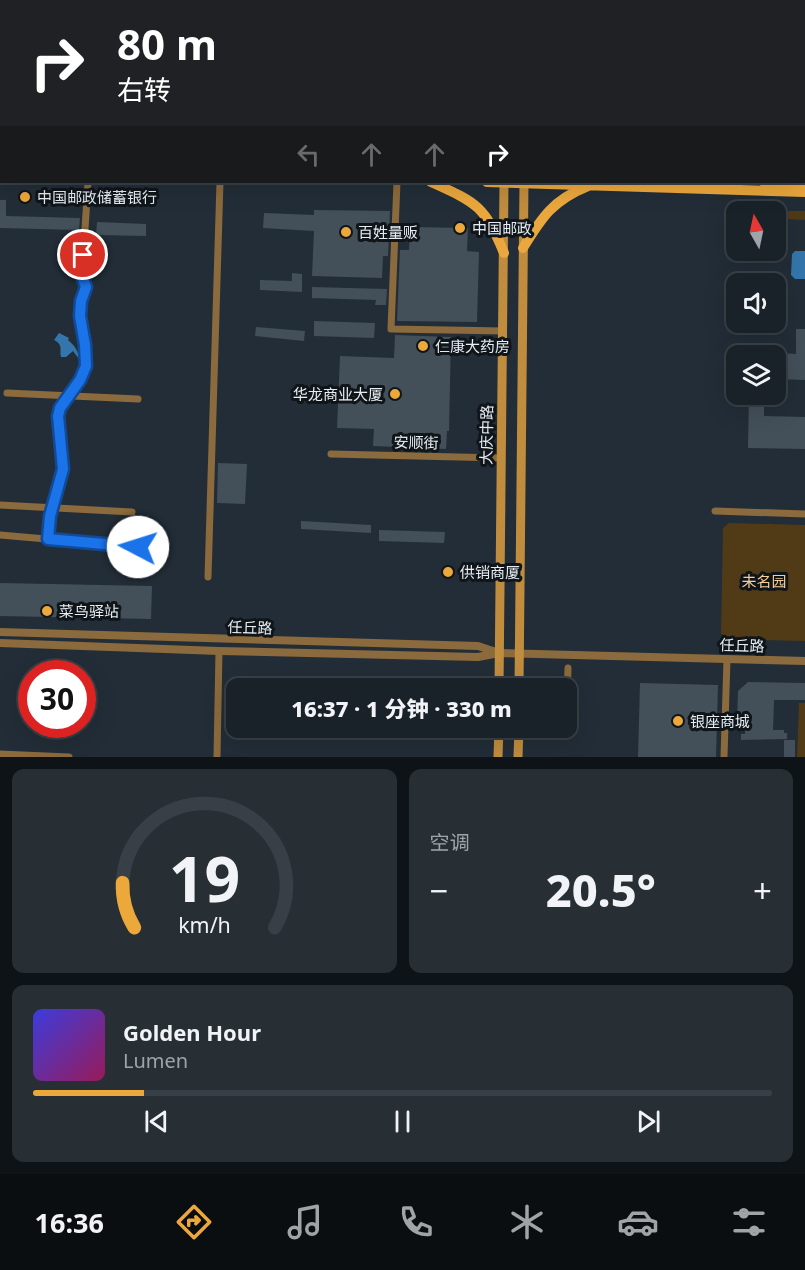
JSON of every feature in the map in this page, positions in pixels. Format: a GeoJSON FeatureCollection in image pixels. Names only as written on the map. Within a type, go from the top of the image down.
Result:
{"type":"FeatureCollection","features":[{"type":"Feature","properties":{"kind":"main road"},"geometry":{"type":"LineString","coordinates":[[433,183],[472,201],[485,213],[504,253]]}},
{"type":"Feature","properties":{"kind":"main road","name":"大庆中路"},"geometry":{"type":"LineString","coordinates":[[499,678],[504,183]]}},
{"type":"Feature","properties":{"kind":"main road"},"geometry":{"type":"LineString","coordinates":[[519,678],[524,183]]}},
{"type":"Feature","properties":{"kind":"main road"},"geometry":{"type":"LineString","coordinates":[[546,183],[805,192]]}},
{"type":"Feature","properties":{"kind":"main road"},"geometry":{"type":"LineString","coordinates":[[523,248],[551,207],[591,185]]}},
{"type":"Feature","properties":{"kind":"main road"},"geometry":{"type":"LineString","coordinates":[[498,738],[498,757]]}},
{"type":"Feature","properties":{"kind":"main road"},"geometry":{"type":"LineString","coordinates":[[518,757],[519,738]]}},
{"type":"Feature","properties":{"kind":"street"},"geometry":{"type":"LineString","coordinates":[[48,539],[48,526],[63,469],[58,416],[60,408],[80,380],[86,366],[80,316],[81,301],[86,287],[82,276],[88,183]]}},
{"type":"Feature","properties":{"kind":"street"},"geometry":{"type":"LineString","coordinates":[[208,577],[220,183]]}},
{"type":"Feature","properties":{"kind":"street"},"geometry":{"type":"LineString","coordinates":[[398,183],[391,328],[502,331]]}},
{"type":"Feature","properties":{"kind":"street"},"geometry":{"type":"LineString","coordinates":[[7,393],[138,399]]}},
{"type":"Feature","properties":{"kind":"street","name":"安顺街"},"geometry":{"type":"LineString","coordinates":[[331,454],[501,458]]}},
{"type":"Feature","properties":{"kind":"street"},"geometry":{"type":"LineString","coordinates":[[0,505],[132,512]]}},
{"type":"Feature","properties":{"kind":"street"},"geometry":{"type":"LineString","coordinates":[[715,511],[805,514]]}},
{"type":"Feature","properties":{"kind":"street"},"geometry":{"type":"LineString","coordinates":[[0,535],[138,547]]}},
{"type":"Feature","properties":{"kind":"street","name":"任丘路"},"geometry":{"type":"LineString","coordinates":[[0,632],[478,646],[499,653]]}},
{"type":"Feature","properties":{"kind":"street","name":"任丘路"},"geometry":{"type":"LineString","coordinates":[[0,643],[478,657],[499,653],[519,653],[805,660]]}},
{"type":"Feature","properties":{"kind":"street"},"geometry":{"type":"LineString","coordinates":[[217,757],[219,651]]}},
{"type":"Feature","properties":{"kind":"street"},"geometry":{"type":"LineString","coordinates":[[724,757],[727,658]]}},
{"type":"Feature","properties":{"kind":"street"},"geometry":{"type":"LineString","coordinates":[[568,668],[568,678]]}},
{"type":"Feature","properties":{"kind":"street"},"geometry":{"type":"LineString","coordinates":[[0,754],[69,757]]}},
{"type":"Feature","properties":{"kind":"green space"},"geometry":{"type":"Polygon","coordinates":[[[786,211],[805,211],[805,220],[786,219],[786,211]]]}},
{"type":"Feature","properties":{"kind":"green space","name":"未名园"},"geometry":{"type":"Polygon","coordinates":[[[729,523],[805,525],[805,641],[727,639],[721,633],[723,528],[729,523]]]}},
{"type":"Feature","properties":{"kind":"green space"},"geometry":{"type":"Polygon","coordinates":[[[799,703],[805,703],[805,757],[797,757],[799,703]]]}},
{"type":"Feature","properties":{"kind":"water"},"geometry":{"type":"Polygon","coordinates":[[[795,251],[805,251],[805,279],[795,279],[791,275],[792,254],[795,251]]]}},
{"type":"Feature","properties":{"kind":"water"},"geometry":{"type":"Polygon","coordinates":[[[59,333],[69,338],[68,340],[76,348],[79,359],[73,351],[66,357],[61,357],[60,346],[54,340],[59,333]]]}},
{"type":"Feature","properties":{"kind":"building"},"geometry":{"type":"Polygon","coordinates":[[[0,200],[6,200],[6,216],[80,218],[79,230],[0,228],[0,200]]]}},
{"type":"Feature","properties":{"kind":"building"},"geometry":{"type":"Polygon","coordinates":[[[314,210],[390,211],[388,256],[383,256],[382,278],[312,276],[314,231],[263,228],[264,213],[314,215],[314,210]]]}},
{"type":"Feature","properties":{"kind":"building"},"geometry":{"type":"Polygon","coordinates":[[[97,222],[146,224],[146,236],[96,235],[97,222]]]}},
{"type":"Feature","properties":{"kind":"building"},"geometry":{"type":"Polygon","coordinates":[[[410,227],[468,228],[467,251],[479,252],[477,322],[397,321],[400,250],[409,250],[410,227]]]}},
{"type":"Feature","properties":{"kind":"building"},"geometry":{"type":"Polygon","coordinates":[[[292,273],[302,274],[302,292],[260,290],[260,280],[292,281],[292,273]]]}},
{"type":"Feature","properties":{"kind":"building"},"geometry":{"type":"Polygon","coordinates":[[[312,287],[387,289],[386,305],[375,305],[376,300],[312,298],[312,287]]]}},
{"type":"Feature","properties":{"kind":"building"},"geometry":{"type":"Polygon","coordinates":[[[314,321],[375,323],[374,338],[314,336],[314,321]]]}},
{"type":"Feature","properties":{"kind":"building"},"geometry":{"type":"Polygon","coordinates":[[[256,327],[305,331],[304,341],[255,336],[256,327]]]}},
{"type":"Feature","properties":{"kind":"building"},"geometry":{"type":"Polygon","coordinates":[[[796,329],[805,329],[805,380],[786,379],[786,354],[796,354],[796,329]]]}},
{"type":"Feature","properties":{"kind":"building","name":"华龙商业大厦"},"geometry":{"type":"Polygon","coordinates":[[[395,335],[451,337],[449,431],[447,431],[446,449],[373,446],[374,429],[337,428],[340,356],[394,358],[395,335]]]}},
{"type":"Feature","properties":{"kind":"building"},"geometry":{"type":"Polygon","coordinates":[[[749,405],[764,405],[764,416],[805,417],[805,449],[748,448],[749,405]]]}},
{"type":"Feature","properties":{"kind":"building"},"geometry":{"type":"Polygon","coordinates":[[[218,463],[247,464],[245,504],[217,503],[218,463]]]}},
{"type":"Feature","properties":{"kind":"building"},"geometry":{"type":"Polygon","coordinates":[[[301,521],[371,525],[371,533],[301,529],[301,521]]]}},
{"type":"Feature","properties":{"kind":"building"},"geometry":{"type":"Polygon","coordinates":[[[379,530],[445,532],[444,543],[379,541],[379,530]]]}},
{"type":"Feature","properties":{"kind":"building"},"geometry":{"type":"Polygon","coordinates":[[[0,583],[152,586],[151,619],[0,616],[0,583]]]}},
{"type":"Feature","properties":{"kind":"building"},"geometry":{"type":"Polygon","coordinates":[[[748,682],[805,683],[805,700],[774,700],[773,730],[784,730],[784,733],[787,733],[787,739],[741,740],[741,734],[745,734],[745,722],[737,722],[738,691],[748,682]]]}},
{"type":"Feature","properties":{"kind":"building","name":"银座商城"},"geometry":{"type":"Polygon","coordinates":[[[640,683],[718,685],[716,757],[638,757],[640,683]]]}},
{"type":"Feature","properties":{"kind":"building"},"geometry":{"type":"Polygon","coordinates":[[[784,740],[795,740],[795,757],[784,757],[784,740]]]}},
{"type":"Feature","properties":{"kind":"place","name":"中国邮政储蓄银行"},"geometry":{"type":"Point","coordinates":[25,197]}},
{"type":"Feature","properties":{"kind":"place","name":"中国邮政"},"geometry":{"type":"Point","coordinates":[460,228]}},
{"type":"Feature","properties":{"kind":"place","name":"百姓量贩"},"geometry":{"type":"Point","coordinates":[346,232]}},
{"type":"Feature","properties":{"kind":"place","name":"仁康大药房"},"geometry":{"type":"Point","coordinates":[423,346]}},
{"type":"Feature","properties":{"kind":"place","name":"华龙商业大厦"},"geometry":{"type":"Point","coordinates":[395,394]}},
{"type":"Feature","properties":{"kind":"place","name":"供销商厦"},"geometry":{"type":"Point","coordinates":[448,572]}},
{"type":"Feature","properties":{"kind":"place","name":"菜鸟驿站"},"geometry":{"type":"Point","coordinates":[47,611]}},
{"type":"Feature","properties":{"kind":"place","name":"银座商城"},"geometry":{"type":"Point","coordinates":[678,721]}},
{"type":"Feature","properties":{"kind":"route"},"geometry":{"type":"LineString","coordinates":[[83,255],[82,276],[86,287],[81,301],[80,323],[85,345],[86,366],[80,380],[60,408],[58,416],[63,469],[50,516],[48,539],[138,547]]}}]}
